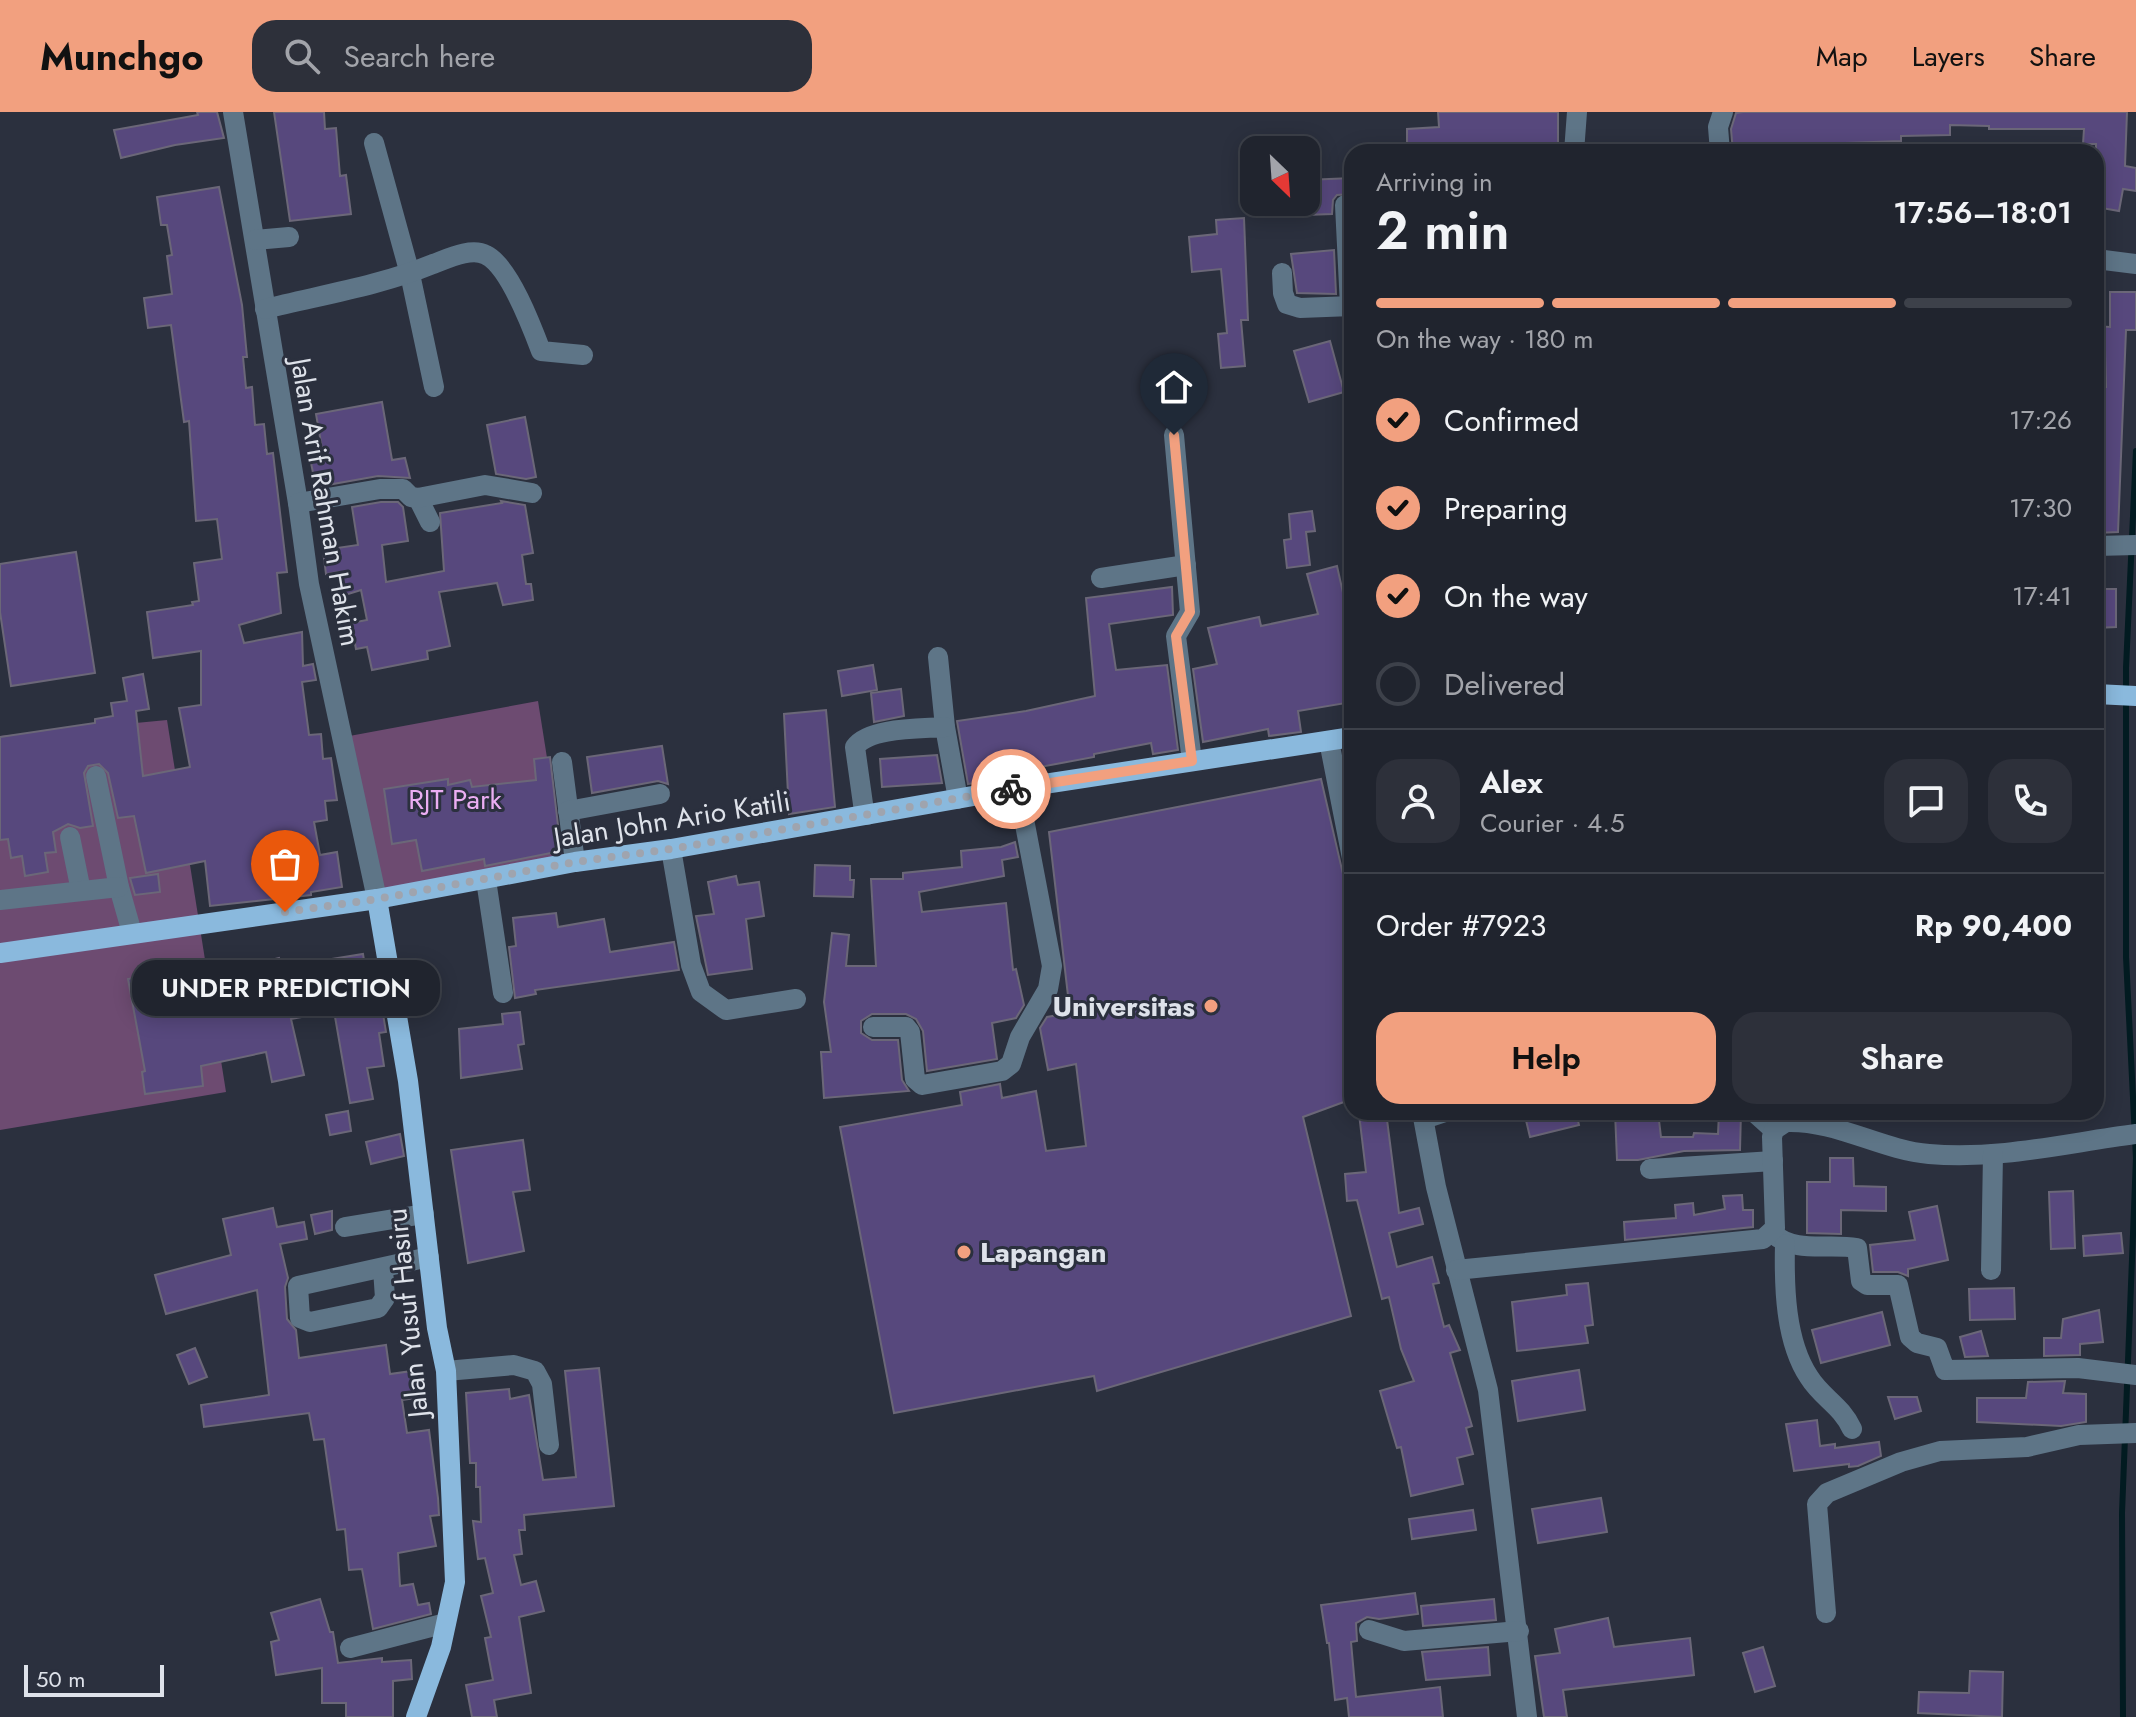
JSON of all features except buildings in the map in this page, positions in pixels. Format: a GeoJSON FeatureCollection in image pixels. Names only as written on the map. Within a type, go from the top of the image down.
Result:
{"type":"FeatureCollection","features":[{"type":"Feature","properties":{"kind":"main road","name":"Jalan John Ario Katili"},"geometry":{"type":"LineString","coordinates":[[0,953],[377,899],[575,862],[671,849],[1018,788],[1344,738]]}},
{"type":"Feature","properties":{"kind":"main road","name":"Jalan Yusuf Hasiru"},"geometry":{"type":"LineString","coordinates":[[377,899],[408,1081],[446,1371],[455,1582],[446,1623],[416,1717]]}},
{"type":"Feature","properties":{"kind":"street","name":"Jalan Arif Rahman Hakim"},"geometry":{"type":"LineString","coordinates":[[233,112],[309,584],[377,899]]}},
{"type":"Feature","properties":{"kind":"street"},"geometry":{"type":"LineString","coordinates":[[1575,144],[1577,112]]}},
{"type":"Feature","properties":{"kind":"street"},"geometry":{"type":"LineString","coordinates":[[1719,144],[1718,127],[1723,112]]}},
{"type":"Feature","properties":{"kind":"street"},"geometry":{"type":"LineString","coordinates":[[374,143],[410,274],[434,387]]}},
{"type":"Feature","properties":{"kind":"street"},"geometry":{"type":"LineString","coordinates":[[255,240],[289,237]]}},
{"type":"Feature","properties":{"kind":"street"},"geometry":{"type":"LineString","coordinates":[[265,309],[410,274],[452,257],[476,252],[489,256],[519,299],[541,351],[583,355]]}},
{"type":"Feature","properties":{"kind":"street"},"geometry":{"type":"LineString","coordinates":[[2104,260],[2136,264]]}},
{"type":"Feature","properties":{"kind":"street"},"geometry":{"type":"LineString","coordinates":[[1282,273],[1287,304],[1300,308],[1344,306]]}},
{"type":"Feature","properties":{"kind":"street"},"geometry":{"type":"LineString","coordinates":[[1174,435],[1190,612],[1176,636],[1192,761]]}},
{"type":"Feature","properties":{"kind":"street"},"geometry":{"type":"LineString","coordinates":[[418,498],[485,485],[532,493]]}},
{"type":"Feature","properties":{"kind":"street"},"geometry":{"type":"LineString","coordinates":[[298,503],[398,488],[418,498],[430,522]]}},
{"type":"Feature","properties":{"kind":"street"},"geometry":{"type":"LineString","coordinates":[[2104,546],[2128,545]]}},
{"type":"Feature","properties":{"kind":"street"},"geometry":{"type":"LineString","coordinates":[[1101,578],[1186,565]]}},
{"type":"Feature","properties":{"kind":"street"},"geometry":{"type":"LineString","coordinates":[[938,657],[945,727],[958,799]]}},
{"type":"Feature","properties":{"kind":"street"},"geometry":{"type":"LineString","coordinates":[[867,815],[855,747],[860,740],[875,734],[945,727]]}},
{"type":"Feature","properties":{"kind":"street"},"geometry":{"type":"LineString","coordinates":[[1329,741],[1344,817]]}},
{"type":"Feature","properties":{"kind":"street"},"geometry":{"type":"LineString","coordinates":[[562,762],[575,862]]}},
{"type":"Feature","properties":{"kind":"street"},"geometry":{"type":"LineString","coordinates":[[96,776],[132,933]]}},
{"type":"Feature","properties":{"kind":"street"},"geometry":{"type":"LineString","coordinates":[[873,1027],[906,1027],[910,1032],[915,1079],[919,1085],[1002,1071],[1011,1064],[1020,1037],[1048,989],[1052,966],[1018,788]]}},
{"type":"Feature","properties":{"kind":"street"},"geometry":{"type":"LineString","coordinates":[[568,811],[660,794]]}},
{"type":"Feature","properties":{"kind":"street"},"geometry":{"type":"LineString","coordinates":[[70,837],[81,891]]}},
{"type":"Feature","properties":{"kind":"street"},"geometry":{"type":"LineString","coordinates":[[671,849],[691,965],[701,992],[726,1010],[796,999]]}},
{"type":"Feature","properties":{"kind":"street"},"geometry":{"type":"LineString","coordinates":[[486,880],[503,993]]}},
{"type":"Feature","properties":{"kind":"street"},"geometry":{"type":"LineString","coordinates":[[0,900],[119,887]]}},
{"type":"Feature","properties":{"kind":"street"},"geometry":{"type":"LineString","coordinates":[[1424,1120],[1456,1270],[1488,1390],[1527,1717]]}},
{"type":"Feature","properties":{"kind":"street"},"geometry":{"type":"LineString","coordinates":[[1763,1120],[1774,1130],[1775,1228],[1779,1238],[1789,1318],[1801,1361],[1808,1376],[1822,1394],[1839,1406],[1852,1429]]}},
{"type":"Feature","properties":{"kind":"street"},"geometry":{"type":"LineString","coordinates":[[1774,1130],[1786,1122],[1795,1122],[1848,1132],[1893,1147],[1928,1154],[1993,1154],[2052,1149],[2131,1135]]}},
{"type":"Feature","properties":{"kind":"street"},"geometry":{"type":"LineString","coordinates":[[1991,1270],[1993,1154]]}},
{"type":"Feature","properties":{"kind":"street"},"geometry":{"type":"LineString","coordinates":[[1650,1169],[1773,1161]]}},
{"type":"Feature","properties":{"kind":"street"},"geometry":{"type":"LineString","coordinates":[[345,1227],[424,1214]]}},
{"type":"Feature","properties":{"kind":"street"},"geometry":{"type":"LineString","coordinates":[[1456,1270],[1779,1238],[1857,1248],[1861,1281],[1867,1285],[1898,1285],[1910,1337],[1917,1343],[1937,1348],[1945,1370],[2078,1368],[2128,1374]]}},
{"type":"Feature","properties":{"kind":"street"},"geometry":{"type":"LineString","coordinates":[[383,1269],[429,1257]]}},
{"type":"Feature","properties":{"kind":"street"},"geometry":{"type":"LineString","coordinates":[[446,1371],[514,1365],[535,1371],[542,1384],[549,1445]]}},
{"type":"Feature","properties":{"kind":"street"},"geometry":{"type":"LineString","coordinates":[[1826,1613],[1817,1504],[1827,1493],[1901,1462],[1940,1451],[2027,1447],[2108,1432],[2134,1433]]}},
{"type":"Feature","properties":{"kind":"street"},"geometry":{"type":"LineString","coordinates":[[350,1648],[446,1623]]}},
{"type":"Feature","properties":{"kind":"street"},"geometry":{"type":"LineString","coordinates":[[1369,1630],[1404,1641],[1519,1631]]}},
{"type":"Feature","properties":{"kind":"green space","name":"RJT Park"},"geometry":{"type":"Polygon","coordinates":[[[538,701],[564,865],[376,894],[344,737],[538,701]]]}},
{"type":"Feature","properties":{"kind":"green space"},"geometry":{"type":"Polygon","coordinates":[[[167,720],[226,1092],[0,1130],[0,736],[167,720]]]}},
{"type":"Feature","properties":{"kind":"waterway"},"geometry":{"type":"LineString","coordinates":[[2123,1717],[2122,1513],[2136,1158],[2126,957],[2126,668],[2136,451]]}},
{"type":"Feature","properties":{"kind":"way so far"},"geometry":{"type":"LineString","coordinates":[[285,912],[377,899],[575,862],[671,849],[1011,789]]}},
{"type":"Feature","properties":{"kind":"place","name":"UNDER PREDICTION"},"geometry":{"type":"Point","coordinates":[285,912]}},
{"type":"Feature","properties":{"kind":"place","name":"Universitas"},"geometry":{"type":"Point","coordinates":[1211,1006]}},
{"type":"Feature","properties":{"kind":"place","name":"Lapangan"},"geometry":{"type":"Point","coordinates":[964,1252]}},
{"type":"Feature","properties":{"kind":"route"},"geometry":{"type":"LineString","coordinates":[[1011,789],[1192,761],[1176,636],[1190,612],[1174,435]]}}]}
